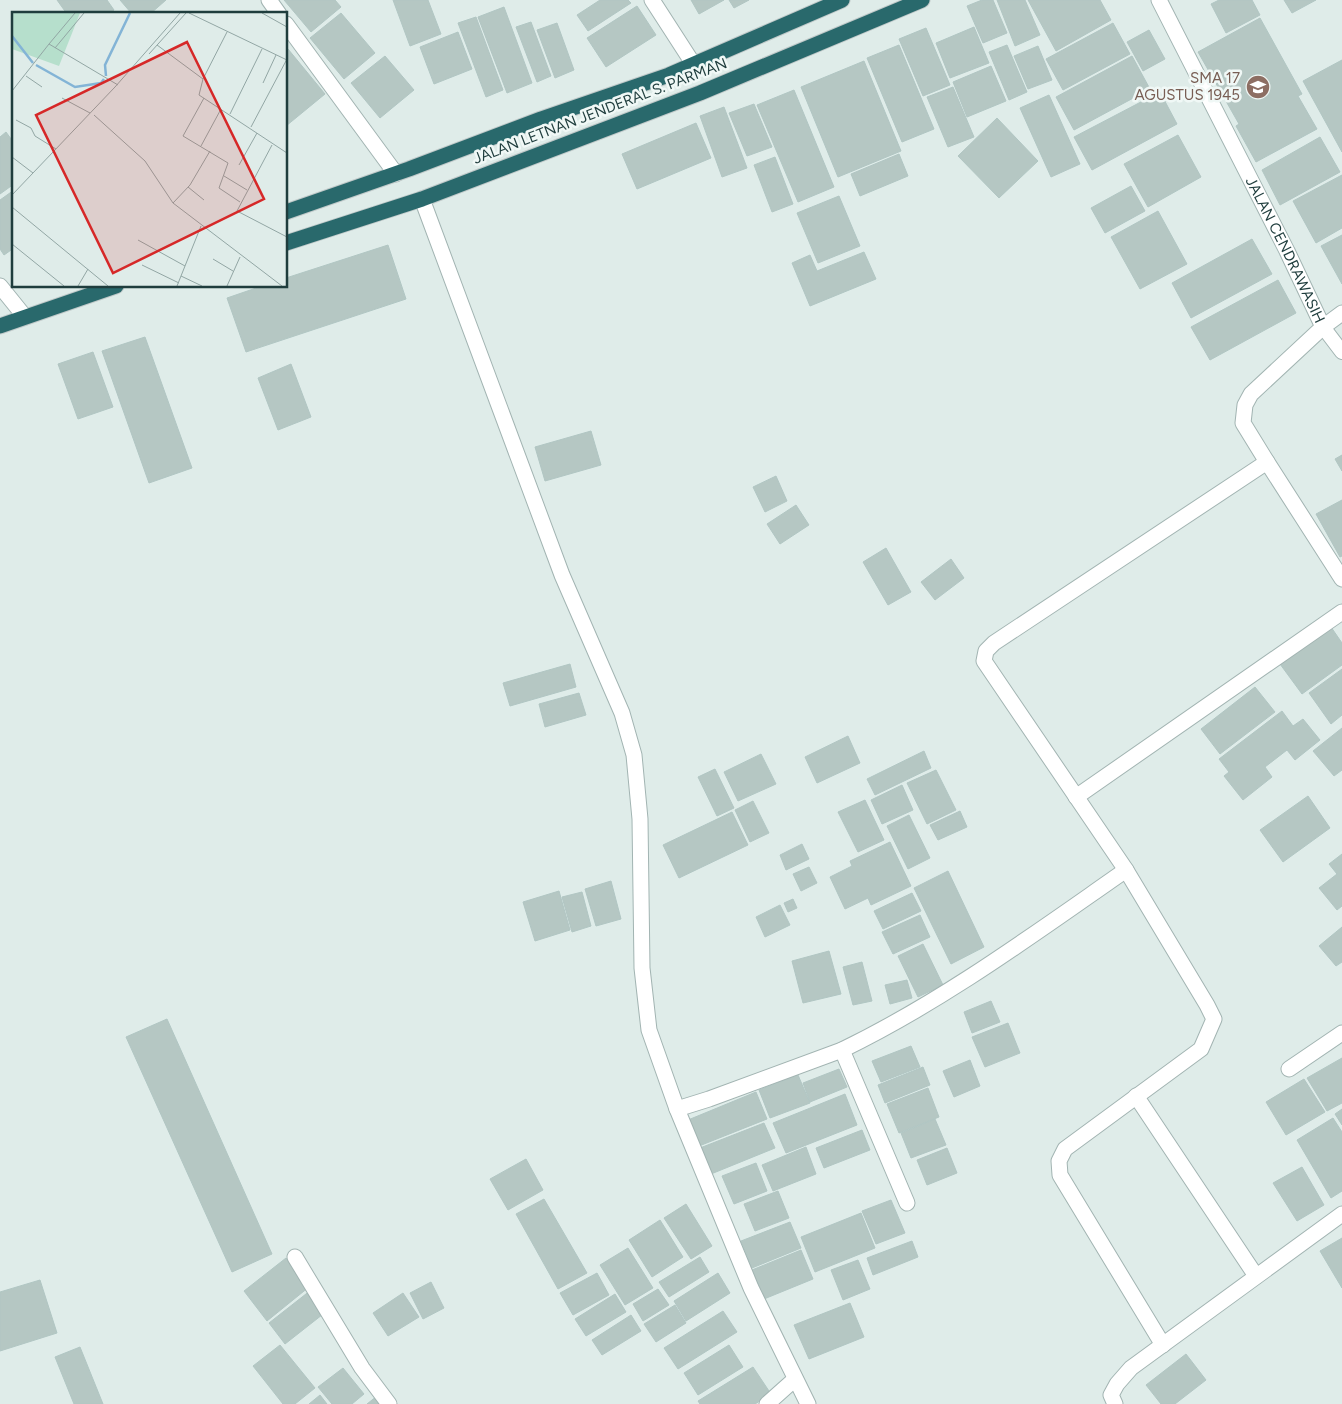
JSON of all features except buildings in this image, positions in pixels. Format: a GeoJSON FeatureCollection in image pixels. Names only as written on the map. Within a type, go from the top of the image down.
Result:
{"type":"FeatureCollection","features":[{"type":"Feature","properties":{"kind":"highway","name":"JALAN LETNAN JENDERAL S. PARMAN"},"geometry":{"type":"LineString","coordinates":[[288,211],[396,174],[541,119],[669,75],[842,0]]}},
{"type":"Feature","properties":{"kind":"highway","name":"JALAN LETNAN JENDERAL S. PARMAN"},"geometry":{"type":"LineString","coordinates":[[288,242],[422,199],[700,93],[922,0]]}},
{"type":"Feature","properties":{"kind":"highway"},"geometry":{"type":"LineString","coordinates":[[0,326],[110,288]]}},
{"type":"Feature","properties":{"kind":"street"},"geometry":{"type":"LineString","coordinates":[[269,0],[278,12]]}},
{"type":"Feature","properties":{"kind":"street"},"geometry":{"type":"LineString","coordinates":[[652,0],[694,65]]}},
{"type":"Feature","properties":{"kind":"street","name":"JALAN CENDRAWASIH"},"geometry":{"type":"LineString","coordinates":[[1159,0],[1287,250],[1323,327],[1251,394],[1245,406],[1243,423],[1342,579]]}},
{"type":"Feature","properties":{"kind":"street"},"geometry":{"type":"LineString","coordinates":[[288,27],[396,174]]}},
{"type":"Feature","properties":{"kind":"street"},"geometry":{"type":"LineString","coordinates":[[422,199],[562,574],[622,713],[634,754],[640,819],[642,968],[649,1030],[677,1109],[751,1288],[808,1404]]}},
{"type":"Feature","properties":{"kind":"street"},"geometry":{"type":"LineString","coordinates":[[0,286],[25,317]]}},
{"type":"Feature","properties":{"kind":"street"},"geometry":{"type":"LineString","coordinates":[[1323,327],[1342,312]]}},
{"type":"Feature","properties":{"kind":"street"},"geometry":{"type":"LineString","coordinates":[[1163,1345],[1060,1175],[1059,1161],[1065,1149],[1201,1049],[1214,1019],[1126,870],[984,661],[986,651],[994,643],[1267,462]]}},
{"type":"Feature","properties":{"kind":"street"},"geometry":{"type":"LineString","coordinates":[[1076,797],[1342,612]]}},
{"type":"Feature","properties":{"kind":"street"},"geometry":{"type":"LineString","coordinates":[[677,1109],[842,1050],[863,1040],[962,983],[1126,870]]}},
{"type":"Feature","properties":{"kind":"street"},"geometry":{"type":"LineString","coordinates":[[1289,1069],[1342,1033]]}},
{"type":"Feature","properties":{"kind":"street"},"geometry":{"type":"LineString","coordinates":[[842,1050],[907,1202]]}},
{"type":"Feature","properties":{"kind":"street"},"geometry":{"type":"LineString","coordinates":[[1136,1096],[1256,1276]]}},
{"type":"Feature","properties":{"kind":"street"},"geometry":{"type":"LineString","coordinates":[[1115,1404],[1111,1395],[1117,1384],[1131,1368],[1342,1214]]}},
{"type":"Feature","properties":{"kind":"street"},"geometry":{"type":"LineString","coordinates":[[295,1256],[362,1368],[389,1404]]}},
{"type":"Feature","properties":{"kind":"street"},"geometry":{"type":"LineString","coordinates":[[767,1404],[795,1378]]}},
{"type":"Feature","properties":{"kind":"lane"},"geometry":{"type":"LineString","coordinates":[[1323,327],[1342,352]]}},
{"type":"Feature","properties":{"kind":"place","name":"SMA 17 AGUSTUS 1945"},"geometry":{"type":"Point","coordinates":[1258,87]}}]}
